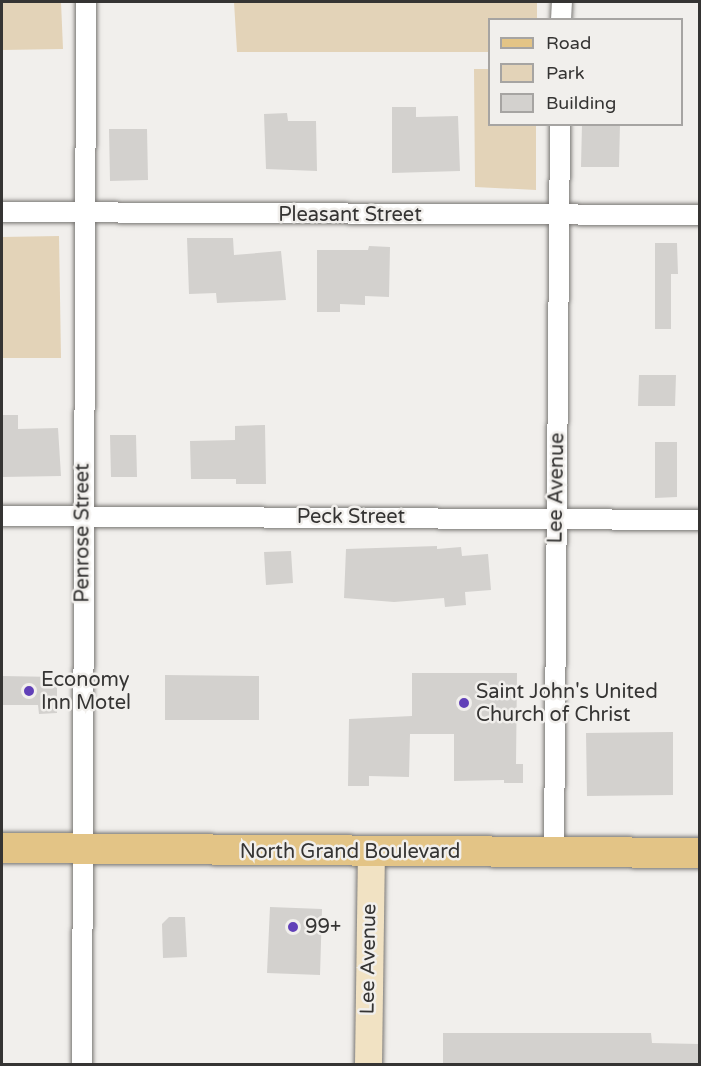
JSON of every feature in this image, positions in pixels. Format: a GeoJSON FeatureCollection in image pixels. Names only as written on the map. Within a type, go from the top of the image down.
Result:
{"type":"FeatureCollection","features":[{"type":"Feature","properties":{"kind":"main road","name":"North Grand Boulevard"},"geometry":{"type":"LineString","coordinates":[[2,848],[371,853],[699,853]]}},
{"type":"Feature","properties":{"kind":"street","name":"Penrose Street"},"geometry":{"type":"LineString","coordinates":[[82,1065],[82,517],[87,212],[86,2]]}},
{"type":"Feature","properties":{"kind":"street"},"geometry":{"type":"LineString","coordinates":[[561,18],[562,2]]}},
{"type":"Feature","properties":{"kind":"street","name":"Lee Avenue"},"geometry":{"type":"LineString","coordinates":[[554,852],[560,126]]}},
{"type":"Feature","properties":{"kind":"street","name":"Pleasant Street"},"geometry":{"type":"LineString","coordinates":[[2,212],[699,215]]}},
{"type":"Feature","properties":{"kind":"street","name":"Peck Street"},"geometry":{"type":"LineString","coordinates":[[2,516],[699,520]]}},
{"type":"Feature","properties":{"kind":"street","name":"Lee Avenue"},"geometry":{"type":"LineString","coordinates":[[368,1065],[371,853]]}},
{"type":"Feature","properties":{"kind":"green space"},"geometry":{"type":"Polygon","coordinates":[[[2,2],[61,2],[63,49],[2,50],[2,2]]]}},
{"type":"Feature","properties":{"kind":"green space"},"geometry":{"type":"Polygon","coordinates":[[[234,2],[537,2],[537,18],[488,18],[488,52],[237,52],[234,2]]]}},
{"type":"Feature","properties":{"kind":"green space"},"geometry":{"type":"Polygon","coordinates":[[[474,69],[488,69],[488,126],[536,126],[536,190],[475,187],[474,69]]]}},
{"type":"Feature","properties":{"kind":"green space"},"geometry":{"type":"Polygon","coordinates":[[[59,236],[61,358],[2,358],[2,237],[59,236]]]}},
{"type":"Feature","properties":{"kind":"building"},"geometry":{"type":"Polygon","coordinates":[[[392,107],[416,107],[416,117],[458,116],[460,171],[392,173],[392,107]]]}},
{"type":"Feature","properties":{"kind":"building"},"geometry":{"type":"Polygon","coordinates":[[[287,113],[288,121],[316,121],[317,171],[266,169],[264,114],[287,113]]]}},
{"type":"Feature","properties":{"kind":"building"},"geometry":{"type":"Polygon","coordinates":[[[582,126],[620,126],[619,167],[581,167],[582,126]]]}},
{"type":"Feature","properties":{"kind":"building"},"geometry":{"type":"Polygon","coordinates":[[[109,129],[147,129],[148,180],[110,181],[109,129]]]}},
{"type":"Feature","properties":{"kind":"building"},"geometry":{"type":"Polygon","coordinates":[[[187,238],[233,238],[234,255],[281,251],[286,300],[217,303],[216,293],[189,294],[187,238]]]}},
{"type":"Feature","properties":{"kind":"building"},"geometry":{"type":"Polygon","coordinates":[[[655,243],[677,243],[678,274],[671,274],[671,329],[655,329],[655,243]]]}},
{"type":"Feature","properties":{"kind":"building"},"geometry":{"type":"Polygon","coordinates":[[[369,246],[390,247],[389,297],[365,296],[365,305],[340,304],[340,312],[317,312],[317,250],[368,250],[369,246]]]}},
{"type":"Feature","properties":{"kind":"building"},"geometry":{"type":"Polygon","coordinates":[[[639,375],[676,375],[675,406],[638,406],[639,375]]]}},
{"type":"Feature","properties":{"kind":"building"},"geometry":{"type":"Polygon","coordinates":[[[2,415],[18,415],[18,429],[58,428],[61,476],[2,477],[2,415]]]}},
{"type":"Feature","properties":{"kind":"building"},"geometry":{"type":"Polygon","coordinates":[[[265,425],[266,484],[236,484],[236,479],[191,479],[190,441],[235,440],[235,426],[265,425]]]}},
{"type":"Feature","properties":{"kind":"building"},"geometry":{"type":"Polygon","coordinates":[[[110,435],[136,435],[137,477],[111,477],[110,435]]]}},
{"type":"Feature","properties":{"kind":"building"},"geometry":{"type":"Polygon","coordinates":[[[655,442],[677,442],[677,497],[655,498],[655,442]]]}},
{"type":"Feature","properties":{"kind":"building"},"geometry":{"type":"Polygon","coordinates":[[[437,546],[437,549],[461,547],[462,556],[488,554],[491,590],[465,592],[466,605],[445,607],[444,598],[394,602],[344,598],[346,549],[437,546]]]}},
{"type":"Feature","properties":{"kind":"building"},"geometry":{"type":"Polygon","coordinates":[[[291,551],[293,583],[266,585],[264,552],[291,551]]]}},
{"type":"Feature","properties":{"kind":"building","name":"Saint John's United Church of Christ"},"geometry":{"type":"Polygon","coordinates":[[[412,673],[517,673],[516,764],[523,764],[523,783],[504,783],[504,780],[454,781],[454,734],[410,734],[409,777],[369,776],[369,786],[348,786],[349,719],[412,716],[412,673]]]}},
{"type":"Feature","properties":{"kind":"building"},"geometry":{"type":"Polygon","coordinates":[[[165,675],[259,676],[259,720],[165,720],[165,675]]]}},
{"type":"Feature","properties":{"kind":"building","name":"Economy Inn Motel"},"geometry":{"type":"Polygon","coordinates":[[[2,676],[57,677],[57,713],[39,714],[38,705],[2,705],[2,676]]]}},
{"type":"Feature","properties":{"kind":"building"},"geometry":{"type":"Polygon","coordinates":[[[673,732],[673,795],[587,796],[586,733],[673,732]]]}},
{"type":"Feature","properties":{"kind":"building"},"geometry":{"type":"Polygon","coordinates":[[[270,907],[322,909],[320,975],[267,973],[270,907]]]}},
{"type":"Feature","properties":{"kind":"building"},"geometry":{"type":"Polygon","coordinates":[[[169,917],[185,917],[187,957],[163,958],[162,924],[169,917]]]}},
{"type":"Feature","properties":{"kind":"building"},"geometry":{"type":"Polygon","coordinates":[[[443,1033],[651,1033],[652,1043],[699,1044],[699,1065],[443,1065],[443,1033]]]}},
{"type":"Feature","properties":{"kind":"place","name":"Economy Inn Motel"},"geometry":{"type":"Point","coordinates":[29,691]}},
{"type":"Feature","properties":{"kind":"place","name":"Saint John's United Church of Christ"},"geometry":{"type":"Point","coordinates":[464,703]}},
{"type":"Feature","properties":{"kind":"place","name":"99+"},"geometry":{"type":"Point","coordinates":[293,927]}}]}
